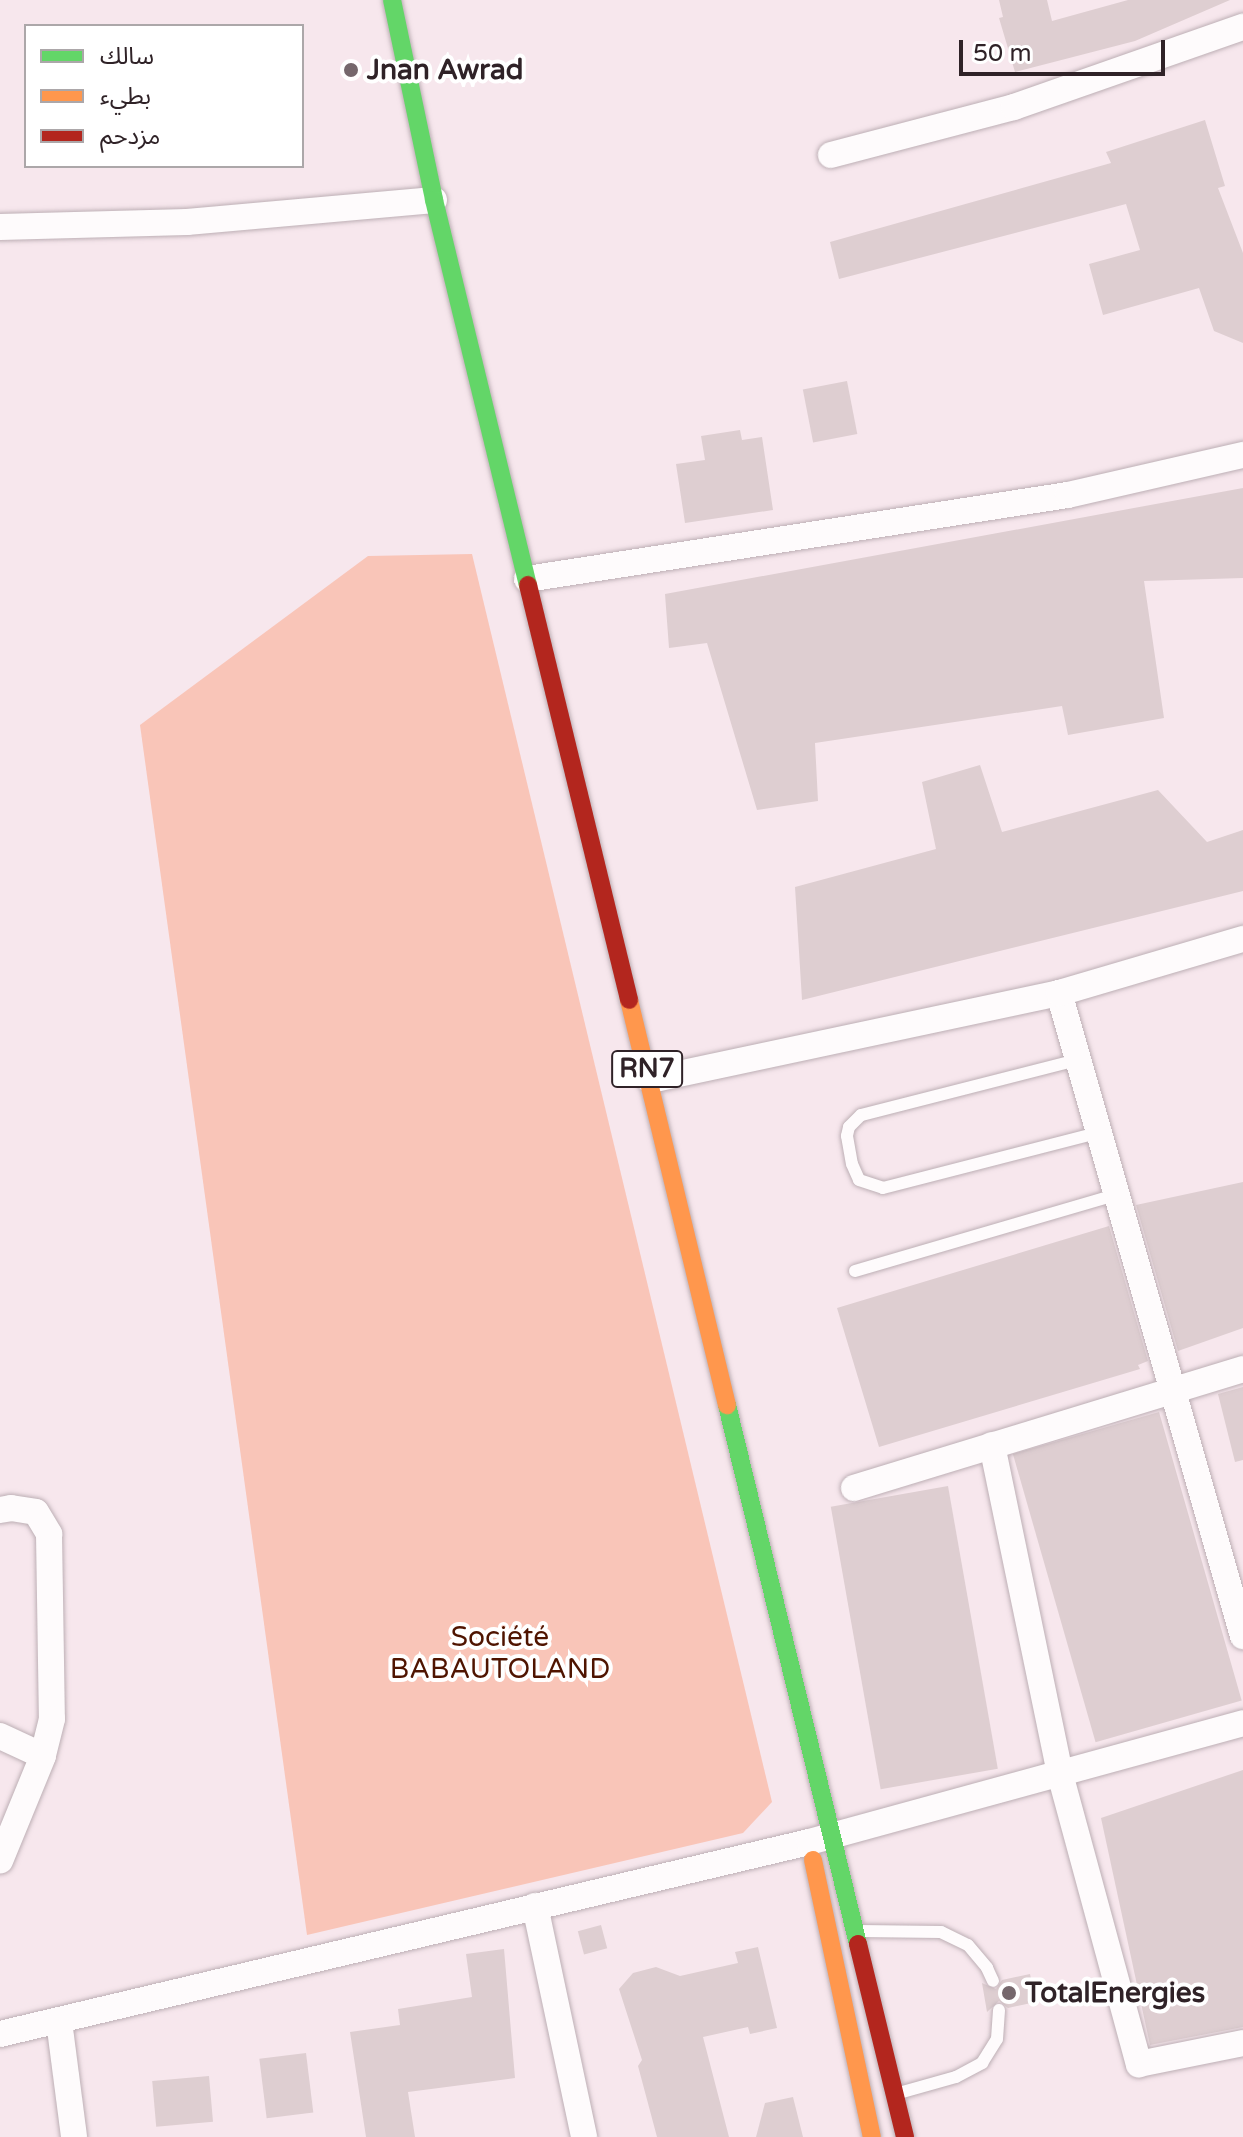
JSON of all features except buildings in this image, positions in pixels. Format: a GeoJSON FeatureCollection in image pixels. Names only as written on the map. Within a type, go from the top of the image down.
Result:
{"type":"FeatureCollection","features":[{"type":"Feature","properties":{"kind":"main road","name":"RN7"},"geometry":{"type":"LineString","coordinates":[[392,0],[417,201],[527,579],[650,1080],[816,1834],[872,2137]]}},
{"type":"Feature","properties":{"kind":"main road","name":"RN7"},"geometry":{"type":"LineString","coordinates":[[816,1834],[857,1931],[905,2137]]}},
{"type":"Feature","properties":{"kind":"street"},"geometry":{"type":"LineString","coordinates":[[831,155],[1014,107],[1243,27]]}},
{"type":"Feature","properties":{"kind":"street"},"geometry":{"type":"LineString","coordinates":[[0,227],[187,222],[417,201]]}},
{"type":"Feature","properties":{"kind":"street"},"geometry":{"type":"LineString","coordinates":[[527,579],[1068,495],[1243,455]]}},
{"type":"Feature","properties":{"kind":"street"},"geometry":{"type":"LineString","coordinates":[[650,1080],[1059,993],[1243,939]]}},
{"type":"Feature","properties":{"kind":"street"},"geometry":{"type":"LineString","coordinates":[[1059,993],[1243,1636]]}},
{"type":"Feature","properties":{"kind":"street"},"geometry":{"type":"LineString","coordinates":[[854,1488],[1243,1369]]}},
{"type":"Feature","properties":{"kind":"street"},"geometry":{"type":"LineString","coordinates":[[992,1445],[1060,1774],[1139,2064],[1243,2043]]}},
{"type":"Feature","properties":{"kind":"street"},"geometry":{"type":"LineString","coordinates":[[0,1510],[11,1508],[36,1512],[49,1534],[52,1719],[43,1756],[0,1861]]}},
{"type":"Feature","properties":{"kind":"street"},"geometry":{"type":"LineString","coordinates":[[0,2034],[535,1906],[1060,1774],[1243,1723]]}},
{"type":"Feature","properties":{"kind":"street"},"geometry":{"type":"LineString","coordinates":[[0,1736],[43,1756]]}},
{"type":"Feature","properties":{"kind":"street"},"geometry":{"type":"LineString","coordinates":[[535,1906],[584,2137]]}},
{"type":"Feature","properties":{"kind":"street"},"geometry":{"type":"LineString","coordinates":[[59,2021],[74,2137]]}},
{"type":"Feature","properties":{"kind":"lane"},"geometry":{"type":"LineString","coordinates":[[1077,1060],[861,1115],[849,1127],[847,1136],[852,1164],[859,1180],[883,1188],[1097,1133]]}},
{"type":"Feature","properties":{"kind":"lane"},"geometry":{"type":"LineString","coordinates":[[855,1271],[1115,1195]]}},
{"type":"Feature","properties":{"kind":"lane"},"geometry":{"type":"LineString","coordinates":[[857,1931],[941,1932],[968,1945],[987,1968],[993,1981]]}},
{"type":"Feature","properties":{"kind":"lane"},"geometry":{"type":"LineString","coordinates":[[896,2094],[956,2077],[982,2063],[997,2039],[999,2010]]}},
{"type":"Feature","properties":{"kind":"green space","name":"Société BABAUTOLAND"},"geometry":{"type":"Polygon","coordinates":[[[472,554],[772,1802],[743,1833],[307,1935],[140,725],[368,556],[472,554]]]}},
{"type":"Feature","properties":{"kind":"traffic: fast"},"geometry":{"type":"LineString","coordinates":[[392,0],[434,200],[528,585]]}},
{"type":"Feature","properties":{"kind":"traffic: fast"},"geometry":{"type":"LineString","coordinates":[[727,1405],[858,1944]]}},
{"type":"Feature","properties":{"kind":"traffic: slow"},"geometry":{"type":"LineString","coordinates":[[629,1000],[727,1405]]}},
{"type":"Feature","properties":{"kind":"traffic: slow"},"geometry":{"type":"LineString","coordinates":[[813,1860],[872,2137]]}},
{"type":"Feature","properties":{"kind":"traffic: jam"},"geometry":{"type":"LineString","coordinates":[[528,585],[629,1000]]}},
{"type":"Feature","properties":{"kind":"traffic: jam"},"geometry":{"type":"LineString","coordinates":[[858,1944],[905,2137]]}},
{"type":"Feature","properties":{"kind":"place","name":"Jnan Awrad"},"geometry":{"type":"Point","coordinates":[351,70]}},
{"type":"Feature","properties":{"kind":"place","name":"TotalEnergies"},"geometry":{"type":"Point","coordinates":[1009,1993]}}]}
